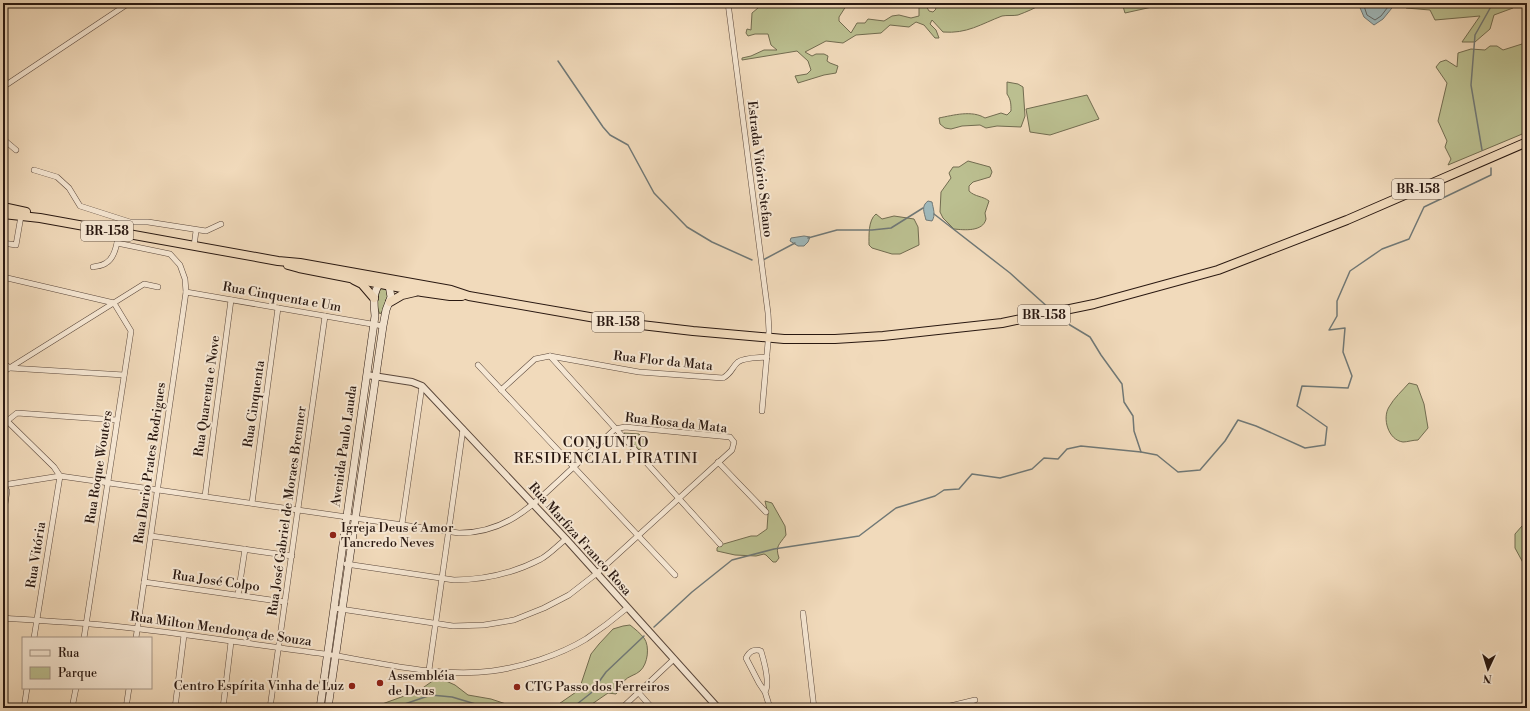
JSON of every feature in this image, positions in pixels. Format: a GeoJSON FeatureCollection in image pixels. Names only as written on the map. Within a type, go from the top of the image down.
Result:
{"type":"FeatureCollection","features":[{"type":"Feature","properties":{"kind":"highway","name":"BR-158"},"geometry":{"type":"LineString","coordinates":[[278,261],[299,268],[352,278],[451,290],[468,296],[624,323],[768,338],[835,339],[922,332],[1002,322],[1067,311],[1218,270],[1309,236],[1527,142]]}},
{"type":"Feature","properties":{"kind":"highway","name":"BR-158"},"geometry":{"type":"LineString","coordinates":[[3,207],[27,212],[40,218]]}},
{"type":"Feature","properties":{"kind":"highway","name":"BR-158"},"geometry":{"type":"LineString","coordinates":[[3,214],[40,218],[278,261],[300,263],[422,292],[450,296],[468,296]]}},
{"type":"Feature","properties":{"kind":"highway"},"geometry":{"type":"LineString","coordinates":[[352,278],[362,284],[374,298]]}},
{"type":"Feature","properties":{"kind":"highway"},"geometry":{"type":"LineString","coordinates":[[390,302],[402,295],[413,292],[422,292]]}},
{"type":"Feature","properties":{"kind":"main road","name":"Avenida Paulo Lauda"},"geometry":{"type":"LineString","coordinates":[[320,708],[374,325],[374,298],[376,289],[385,282],[391,292],[390,302],[386,310],[383,326],[328,708]]}},
{"type":"Feature","properties":{"kind":"street"},"geometry":{"type":"LineString","coordinates":[[3,87],[129,3]]}},
{"type":"Feature","properties":{"kind":"street","name":"Estrada Vitório Stefano"},"geometry":{"type":"LineString","coordinates":[[728,3],[768,313],[767,357],[762,411]]}},
{"type":"Feature","properties":{"kind":"street"},"geometry":{"type":"LineString","coordinates":[[3,139],[16,150]]}},
{"type":"Feature","properties":{"kind":"street"},"geometry":{"type":"LineString","coordinates":[[34,170],[57,177],[69,188],[80,206],[130,222],[148,222],[196,231],[206,231],[221,224]]}},
{"type":"Feature","properties":{"kind":"street"},"geometry":{"type":"LineString","coordinates":[[3,243],[16,245],[21,216]]}},
{"type":"Feature","properties":{"kind":"street"},"geometry":{"type":"LineString","coordinates":[[128,235],[130,222]]}},
{"type":"Feature","properties":{"kind":"street"},"geometry":{"type":"LineString","coordinates":[[194,246],[196,231]]}},
{"type":"Feature","properties":{"kind":"street"},"geometry":{"type":"LineString","coordinates":[[93,267],[105,264],[110,260],[115,251],[118,233]]}},
{"type":"Feature","properties":{"kind":"street","name":"Rua Dario Prates Rodrigues"},"geometry":{"type":"LineString","coordinates":[[117,244],[170,254],[180,265],[185,279],[186,292],[136,637]]}},
{"type":"Feature","properties":{"kind":"street"},"geometry":{"type":"LineString","coordinates":[[3,277],[114,303]]}},
{"type":"Feature","properties":{"kind":"street"},"geometry":{"type":"LineString","coordinates":[[3,372],[144,284],[158,287]]}},
{"type":"Feature","properties":{"kind":"street","name":"Rua Cinquenta e Um"},"geometry":{"type":"LineString","coordinates":[[186,292],[383,326]]}},
{"type":"Feature","properties":{"kind":"street","name":"Rua Quarenta e Nove"},"geometry":{"type":"LineString","coordinates":[[205,496],[232,300]]}},
{"type":"Feature","properties":{"kind":"street","name":"Rua Roque Wouters"},"geometry":{"type":"LineString","coordinates":[[84,637],[131,331],[114,303]]}},
{"type":"Feature","properties":{"kind":"street","name":"Rua Cinquenta"},"geometry":{"type":"LineString","coordinates":[[252,503],[278,308]]}},
{"type":"Feature","properties":{"kind":"street","name":"Rua José Gabriel de Moraes Brenner"},"geometry":{"type":"LineString","coordinates":[[270,708],[325,316]]}},
{"type":"Feature","properties":{"kind":"street"},"geometry":{"type":"LineString","coordinates":[[501,390],[536,359],[550,356],[720,544]]}},
{"type":"Feature","properties":{"kind":"street","name":"Rua Flor da Mata"},"geometry":{"type":"LineString","coordinates":[[550,356],[639,372],[716,378],[728,376],[738,362],[767,357]]}},
{"type":"Feature","properties":{"kind":"street"},"geometry":{"type":"LineString","coordinates":[[3,363],[10,368],[124,375]]}},
{"type":"Feature","properties":{"kind":"street"},"geometry":{"type":"LineString","coordinates":[[478,365],[675,575]]}},
{"type":"Feature","properties":{"kind":"street"},"geometry":{"type":"LineString","coordinates":[[367,375],[412,382],[422,386],[402,524]]}},
{"type":"Feature","properties":{"kind":"street","name":"Rua Marfiza Franco Rosa"},"geometry":{"type":"LineString","coordinates":[[422,386],[566,539],[718,708]]}},
{"type":"Feature","properties":{"kind":"street"},"geometry":{"type":"LineString","coordinates":[[7,421],[17,414],[117,420]]}},
{"type":"Feature","properties":{"kind":"street"},"geometry":{"type":"LineString","coordinates":[[3,417],[54,467],[60,476]]}},
{"type":"Feature","properties":{"kind":"street","name":"Rua Rosa da Mata"},"geometry":{"type":"LineString","coordinates":[[615,429],[625,427],[730,437],[734,442],[732,450],[718,462]]}},
{"type":"Feature","properties":{"kind":"street"},"geometry":{"type":"LineString","coordinates":[[429,670],[463,429]]}},
{"type":"Feature","properties":{"kind":"street"},"geometry":{"type":"LineString","coordinates":[[3,516],[7,491],[3,485],[60,476],[470,533],[498,526],[513,519],[533,504],[615,429]]}},
{"type":"Feature","properties":{"kind":"street"},"geometry":{"type":"LineString","coordinates":[[334,608],[453,626],[484,625],[514,620],[569,596],[596,574],[718,462],[766,512]]}},
{"type":"Feature","properties":{"kind":"street","name":"Rua Vitória"},"geometry":{"type":"LineString","coordinates":[[34,637],[60,476]]}},
{"type":"Feature","properties":{"kind":"street"},"geometry":{"type":"LineString","coordinates":[[151,536],[292,556]]}},
{"type":"Feature","properties":{"kind":"street"},"geometry":{"type":"LineString","coordinates":[[340,563],[454,580],[472,580],[500,575],[519,569],[543,558],[566,539]]}},
{"type":"Feature","properties":{"kind":"street"},"geometry":{"type":"LineString","coordinates":[[238,595],[244,549]]}},
{"type":"Feature","properties":{"kind":"street","name":"Rua José Colpo"},"geometry":{"type":"LineString","coordinates":[[144,582],[285,602]]}},
{"type":"Feature","properties":{"kind":"street"},"geometry":{"type":"LineString","coordinates":[[336,656],[449,672],[491,671],[547,657],[585,639],[607,625],[627,608]]}},
{"type":"Feature","properties":{"kind":"street"},"geometry":{"type":"LineString","coordinates":[[792,708],[813,707],[803,613]]}},
{"type":"Feature","properties":{"kind":"street","name":"Rua Milton Mendonça de Souza"},"geometry":{"type":"LineString","coordinates":[[3,618],[112,626],[336,656]]}},
{"type":"Feature","properties":{"kind":"street"},"geometry":{"type":"LineString","coordinates":[[175,708],[184,635]]}},
{"type":"Feature","properties":{"kind":"street"},"geometry":{"type":"LineString","coordinates":[[223,708],[231,642]]}},
{"type":"Feature","properties":{"kind":"street"},"geometry":{"type":"LineString","coordinates":[[765,692],[767,682],[761,652],[754,650],[750,652],[746,658],[765,692],[770,708]]}},
{"type":"Feature","properties":{"kind":"street"},"geometry":{"type":"LineString","coordinates":[[622,708],[674,659]]}},
{"type":"Feature","properties":{"kind":"street"},"geometry":{"type":"LineString","coordinates":[[24,708],[27,689]]}},
{"type":"Feature","properties":{"kind":"street"},"geometry":{"type":"LineString","coordinates":[[72,708],[76,689]]}},
{"type":"Feature","properties":{"kind":"street"},"geometry":{"type":"LineString","coordinates":[[126,708],[129,689]]}},
{"type":"Feature","properties":{"kind":"street"},"geometry":{"type":"LineString","coordinates":[[638,692],[652,708]]}},
{"type":"Feature","properties":{"kind":"street"},"geometry":{"type":"LineString","coordinates":[[942,708],[975,700]]}},
{"type":"Feature","properties":{"kind":"green space"},"geometry":{"type":"Polygon","coordinates":[[[759,3],[848,3],[839,17],[839,21],[851,33],[857,23],[865,23],[868,19],[884,21],[892,16],[899,15],[911,18],[919,16],[919,8],[921,5],[925,4],[929,11],[933,12],[936,9],[933,3],[954,3],[956,6],[960,7],[961,3],[1043,3],[1018,15],[1002,16],[967,30],[943,32],[932,20],[930,24],[936,30],[939,38],[935,38],[924,25],[916,22],[909,27],[890,25],[881,33],[856,35],[843,43],[826,41],[805,52],[812,56],[816,54],[824,54],[828,56],[827,61],[838,66],[836,73],[798,83],[795,76],[807,74],[811,70],[808,61],[797,51],[742,60],[742,58],[764,50],[777,50],[771,45],[768,34],[755,34],[748,36],[746,33],[747,29],[751,30],[752,13],[758,8],[759,3]]]}},
{"type":"Feature","properties":{"kind":"green space"},"geometry":{"type":"Polygon","coordinates":[[[1122,3],[1170,3],[1125,13],[1122,3]]]}},
{"type":"Feature","properties":{"kind":"green space"},"geometry":{"type":"Polygon","coordinates":[[[1408,3],[1513,3],[1513,8],[1494,15],[1490,29],[1475,42],[1462,42],[1480,16],[1435,20],[1430,10],[1406,8],[1408,3]]]}},
{"type":"Feature","properties":{"kind":"green space"},"geometry":{"type":"Polygon","coordinates":[[[1522,44],[1527,44],[1527,132],[1448,165],[1451,159],[1445,147],[1447,141],[1438,121],[1447,83],[1436,67],[1440,62],[1446,60],[1457,67],[1458,53],[1471,49],[1485,50],[1490,46],[1497,46],[1503,50],[1522,44]]]}},
{"type":"Feature","properties":{"kind":"green space"},"geometry":{"type":"Polygon","coordinates":[[[1007,82],[1018,84],[1023,87],[1025,116],[1021,127],[997,126],[986,128],[980,125],[962,126],[951,129],[945,128],[940,124],[939,118],[957,115],[974,114],[985,118],[1001,113],[1007,115],[1011,111],[1007,94],[1007,82]]]}},
{"type":"Feature","properties":{"kind":"green space"},"geometry":{"type":"Polygon","coordinates":[[[1087,95],[1099,119],[1050,135],[1030,132],[1026,109],[1087,95]]]}},
{"type":"Feature","properties":{"kind":"green space"},"geometry":{"type":"Polygon","coordinates":[[[968,161],[990,167],[992,172],[990,177],[973,182],[969,186],[969,191],[971,193],[989,201],[985,213],[986,219],[981,226],[977,228],[968,230],[954,229],[943,218],[940,212],[941,192],[951,178],[949,173],[953,167],[959,167],[968,161]]]}},
{"type":"Feature","properties":{"kind":"green space"},"geometry":{"type":"Polygon","coordinates":[[[876,214],[882,219],[894,216],[914,219],[918,227],[919,245],[900,254],[892,254],[872,248],[869,245],[870,228],[873,217],[876,214]]]}},
{"type":"Feature","properties":{"kind":"green space"},"geometry":{"type":"Polygon","coordinates":[[[384,286],[387,293],[387,300],[383,311],[380,314],[377,307],[377,299],[379,291],[384,286]]]}},
{"type":"Feature","properties":{"kind":"green space"},"geometry":{"type":"Polygon","coordinates":[[[1409,383],[1417,385],[1424,404],[1428,428],[1418,440],[1403,442],[1398,440],[1390,433],[1386,422],[1386,417],[1391,404],[1409,383]]]}},
{"type":"Feature","properties":{"kind":"green space"},"geometry":{"type":"Polygon","coordinates":[[[624,433],[639,434],[647,444],[639,450],[624,433]]]}},
{"type":"Feature","properties":{"kind":"green space"},"geometry":{"type":"Polygon","coordinates":[[[765,501],[772,503],[785,526],[786,535],[778,546],[777,551],[779,558],[776,562],[773,562],[764,554],[756,556],[735,555],[717,551],[717,548],[720,545],[751,536],[757,536],[767,529],[768,514],[765,501]]]}},
{"type":"Feature","properties":{"kind":"green space"},"geometry":{"type":"Polygon","coordinates":[[[1522,526],[1527,527],[1527,570],[1515,548],[1515,534],[1522,526]]]}},
{"type":"Feature","properties":{"kind":"green space"},"geometry":{"type":"Polygon","coordinates":[[[630,625],[646,641],[647,655],[643,668],[636,674],[626,679],[616,694],[608,693],[592,704],[589,708],[553,708],[579,690],[591,654],[599,644],[613,629],[630,625]]]}},
{"type":"Feature","properties":{"kind":"green space"},"geometry":{"type":"Polygon","coordinates":[[[434,680],[446,681],[455,685],[468,695],[491,699],[518,708],[371,708],[407,695],[414,694],[434,680]]]}},
{"type":"Feature","properties":{"kind":"water"},"geometry":{"type":"Polygon","coordinates":[[[1358,3],[1396,3],[1383,19],[1374,25],[1364,17],[1358,3]]]}},
{"type":"Feature","properties":{"kind":"water"},"geometry":{"type":"Polygon","coordinates":[[[928,201],[932,202],[934,216],[932,221],[926,220],[924,212],[924,205],[928,201]]]}},
{"type":"Feature","properties":{"kind":"water"},"geometry":{"type":"Polygon","coordinates":[[[804,236],[810,237],[804,246],[798,246],[790,241],[791,238],[804,236]]]}},
{"type":"Feature","properties":{"kind":"waterway"},"geometry":{"type":"LineString","coordinates":[[1482,150],[1471,85],[1475,35],[1493,3]]}},
{"type":"Feature","properties":{"kind":"waterway"},"geometry":{"type":"LineString","coordinates":[[558,61],[603,127],[610,135],[628,145],[654,193],[687,227],[712,242],[752,260]]}},
{"type":"Feature","properties":{"kind":"waterway"},"geometry":{"type":"LineString","coordinates":[[654,627],[692,592],[732,560],[774,549],[859,536],[896,508],[935,496],[944,490],[959,489],[972,474],[1000,478],[1032,469],[1044,458],[1058,459],[1067,449],[1081,446],[1157,455],[1178,472],[1200,470],[1225,441],[1238,420],[1256,426],[1305,448],[1325,445],[1327,427],[1297,406],[1302,386],[1348,388],[1352,376],[1343,352],[1345,328],[1329,330],[1337,316],[1337,301],[1350,271],[1382,249],[1409,239],[1424,207],[1491,175],[1491,168]]}},
{"type":"Feature","properties":{"kind":"waterway"},"geometry":{"type":"LineString","coordinates":[[808,238],[837,230],[872,230],[891,228],[923,208]]}},
{"type":"Feature","properties":{"kind":"waterway"},"geometry":{"type":"LineString","coordinates":[[934,214],[1010,273],[1050,309]]}},
{"type":"Feature","properties":{"kind":"waterway"},"geometry":{"type":"LineString","coordinates":[[763,260],[795,243]]}},
{"type":"Feature","properties":{"kind":"waterway"},"geometry":{"type":"LineString","coordinates":[[1060,319],[1090,337],[1122,384],[1124,402],[1133,416],[1134,431],[1141,452]]}},
{"type":"Feature","properties":{"kind":"waterway"},"geometry":{"type":"LineString","coordinates":[[572,708],[591,693],[606,672],[644,636]]}},
{"type":"Feature","properties":{"kind":"waterway"},"geometry":{"type":"LineString","coordinates":[[393,708],[431,695],[452,697],[489,708]]}},
{"type":"Feature","properties":{"kind":"place","name":"Igreja Deus é Amor Tancredo Neves"},"geometry":{"type":"Point","coordinates":[333,535]}},
{"type":"Feature","properties":{"kind":"place","name":"Assembléia de Deus"},"geometry":{"type":"Point","coordinates":[380,683]}},
{"type":"Feature","properties":{"kind":"place","name":"Centro Espírita Vinha de Luz"},"geometry":{"type":"Point","coordinates":[352,686]}},
{"type":"Feature","properties":{"kind":"place","name":"CTG Passo dos Ferreiros"},"geometry":{"type":"Point","coordinates":[517,687]}},
{"type":"Feature","properties":{"kind":"district","name":"CONJUNTO RESIDENCIAL PIRATINI"},"geometry":{"type":"Point","coordinates":[606,452]}}]}
